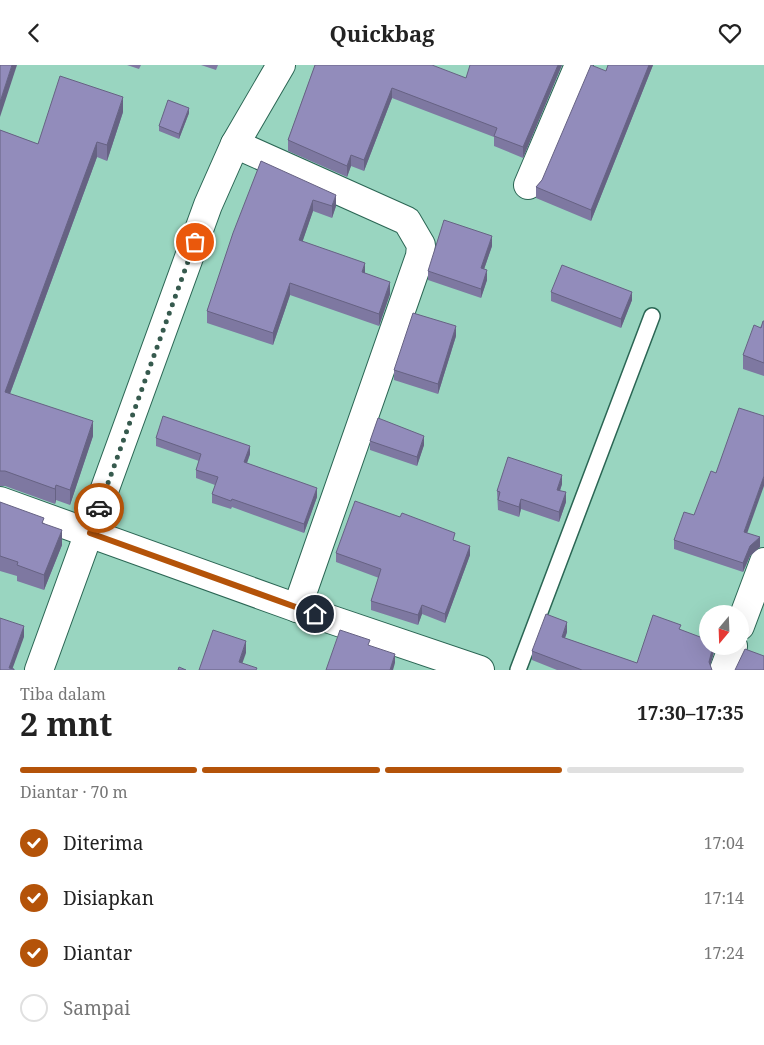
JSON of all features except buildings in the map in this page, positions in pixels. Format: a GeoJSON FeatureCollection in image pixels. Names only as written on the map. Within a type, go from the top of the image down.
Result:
{"type":"FeatureCollection","features":[{"type":"Feature","properties":{"kind":"street"},"geometry":{"type":"LineString","coordinates":[[39,670],[208,205],[235,144],[281,65]]}},
{"type":"Feature","properties":{"kind":"street"},"geometry":{"type":"LineString","coordinates":[[528,185],[579,65]]}},
{"type":"Feature","properties":{"kind":"street"},"geometry":{"type":"LineString","coordinates":[[235,144],[407,221],[421,245],[420,256],[297,607]]}},
{"type":"Feature","properties":{"kind":"street"},"geometry":{"type":"LineString","coordinates":[[0,501],[477,669]]}},
{"type":"Feature","properties":{"kind":"street"},"geometry":{"type":"LineString","coordinates":[[748,605],[764,562]]}},
{"type":"Feature","properties":{"kind":"street"},"geometry":{"type":"LineString","coordinates":[[724,670],[730,655]]}},
{"type":"Feature","properties":{"kind":"lane"},"geometry":{"type":"LineString","coordinates":[[518,670],[652,316]]}},
{"type":"Feature","properties":{"kind":"way so far"},"geometry":{"type":"LineString","coordinates":[[99,508],[195,242]]}},
{"type":"Feature","properties":{"kind":"route"},"geometry":{"type":"LineString","coordinates":[[99,508],[90,533],[315,614]]}}]}
